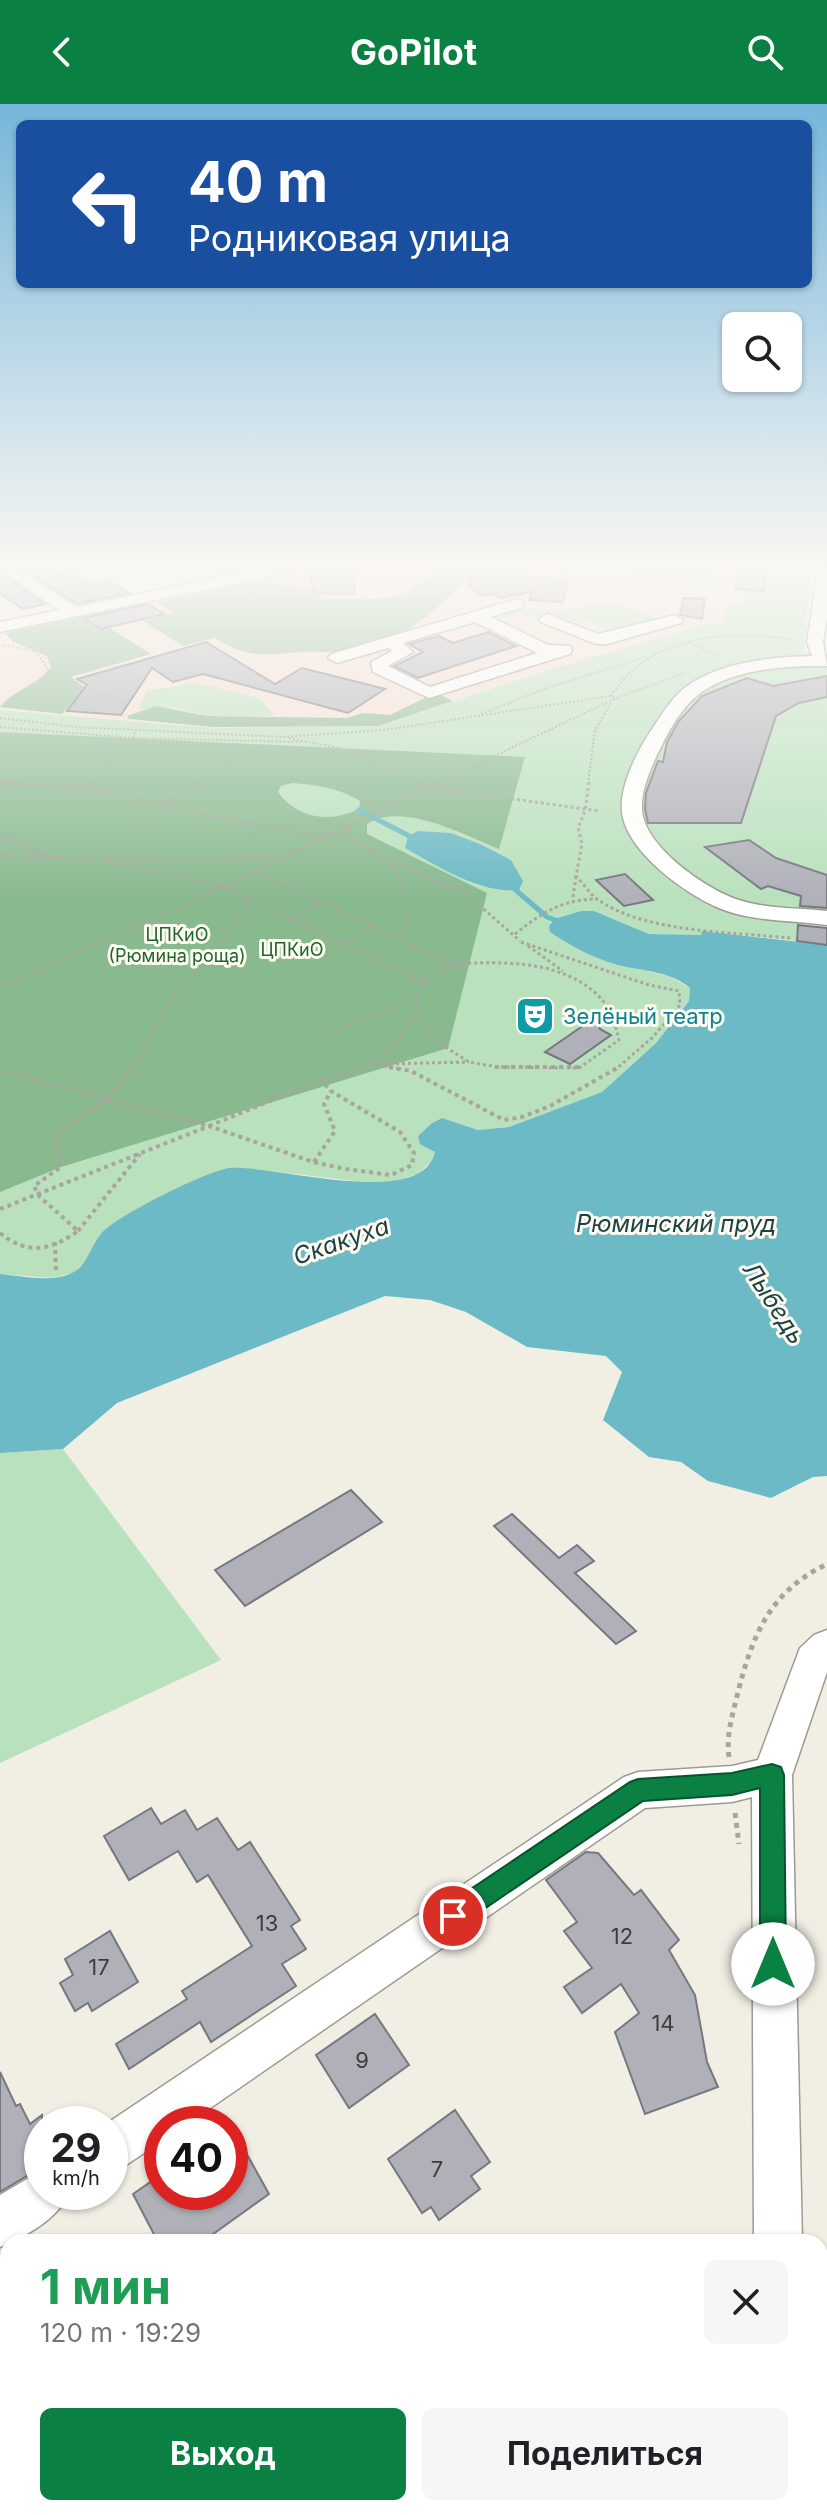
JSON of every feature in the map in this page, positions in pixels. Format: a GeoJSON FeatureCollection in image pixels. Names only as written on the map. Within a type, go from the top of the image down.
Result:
{"type":"FeatureCollection","features":[{"type":"Feature","properties":{"kind":"street"},"geometry":{"type":"LineString","coordinates":[[392,675],[429,693],[487,675]]}},
{"type":"Feature","properties":{"kind":"street"},"geometry":{"type":"LineString","coordinates":[[728,675],[713,679],[685,695],[648,748],[632,812],[642,837],[676,873],[728,904],[827,918]]}},
{"type":"Feature","properties":{"kind":"street"},"geometry":{"type":"LineString","coordinates":[[778,2234],[772,1775],[813,1659],[827,1646]]}},
{"type":"Feature","properties":{"kind":"street"},"geometry":{"type":"LineString","coordinates":[[128,2137],[638,1790],[732,1784],[772,1775]]}},
{"type":"Feature","properties":{"kind":"street"},"geometry":{"type":"LineString","coordinates":[[0,2223],[24,2207]]}},
{"type":"Feature","properties":{"kind":"path"},"geometry":{"type":"LineString","coordinates":[[49,675],[50,679],[95,693],[115,693]]}},
{"type":"Feature","properties":{"kind":"path"},"geometry":{"type":"LineString","coordinates":[[471,718],[589,675]]}},
{"type":"Feature","properties":{"kind":"path"},"geometry":{"type":"LineString","coordinates":[[611,696],[626,675]]}},
{"type":"Feature","properties":{"kind":"path"},"geometry":{"type":"LineString","coordinates":[[0,987],[79,955],[225,887],[323,836],[619,699],[682,675]]}},
{"type":"Feature","properties":{"kind":"path"},"geometry":{"type":"LineString","coordinates":[[0,718],[75,727],[283,737],[384,730],[611,696],[619,699]]}},
{"type":"Feature","properties":{"kind":"path"},"geometry":{"type":"LineString","coordinates":[[573,898],[582,844],[578,828],[585,811],[595,730],[611,703]]}},
{"type":"Feature","properties":{"kind":"path"},"geometry":{"type":"LineString","coordinates":[[0,727],[133,738],[245,743],[309,742]]}},
{"type":"Feature","properties":{"kind":"path"},"geometry":{"type":"LineString","coordinates":[[87,787],[131,744],[136,730]]}},
{"type":"Feature","properties":{"kind":"path"},"geometry":{"type":"LineString","coordinates":[[283,737],[343,749],[428,787],[599,811]]}},
{"type":"Feature","properties":{"kind":"path"},"geometry":{"type":"LineString","coordinates":[[159,807],[225,768],[228,751],[245,743]]}},
{"type":"Feature","properties":{"kind":"path"},"geometry":{"type":"LineString","coordinates":[[0,782],[87,787],[116,792],[159,807],[323,836],[348,837],[387,861],[462,890],[521,942],[595,992],[612,1012],[619,1040],[579,1068],[497,1067],[469,1062],[375,1064],[321,1080],[39,1196],[0,1209]]}},
{"type":"Feature","properties":{"kind":"path"},"geometry":{"type":"LineString","coordinates":[[348,837],[349,824]]}},
{"type":"Feature","properties":{"kind":"path"},"geometry":{"type":"LineString","coordinates":[[0,836],[44,856]]}},
{"type":"Feature","properties":{"kind":"path"},"geometry":{"type":"LineString","coordinates":[[0,856],[280,858]]}},
{"type":"Feature","properties":{"kind":"path"},"geometry":{"type":"LineString","coordinates":[[93,859],[225,887],[423,982]]}},
{"type":"Feature","properties":{"kind":"path"},"geometry":{"type":"LineString","coordinates":[[387,861],[407,890],[405,942]]}},
{"type":"Feature","properties":{"kind":"path"},"geometry":{"type":"LineString","coordinates":[[255,871],[453,964],[535,965],[568,975]]}},
{"type":"Feature","properties":{"kind":"path"},"geometry":{"type":"LineString","coordinates":[[576,876],[598,899]]}},
{"type":"Feature","properties":{"kind":"path"},"geometry":{"type":"LineString","coordinates":[[514,935],[541,913],[573,898],[598,899],[642,918],[790,938]]}},
{"type":"Feature","properties":{"kind":"path"},"geometry":{"type":"LineString","coordinates":[[78,1231],[39,1196],[34,1186],[61,1167],[56,1134],[108,1098],[137,1061],[167,1005],[219,948],[250,899]]}},
{"type":"Feature","properties":{"kind":"path"},"geometry":{"type":"LineString","coordinates":[[291,918],[320,902]]}},
{"type":"Feature","properties":{"kind":"path"},"geometry":{"type":"LineString","coordinates":[[343,943],[373,926]]}},
{"type":"Feature","properties":{"kind":"path"},"geometry":{"type":"LineString","coordinates":[[375,1064],[411,1071],[504,1120],[519,1120],[581,1093],[631,1058],[664,1028],[680,1005],[679,991],[649,985],[521,942]]}},
{"type":"Feature","properties":{"kind":"path"},"geometry":{"type":"LineString","coordinates":[[453,964],[423,982],[417,997],[417,1016],[433,1039],[469,1062]]}},
{"type":"Feature","properties":{"kind":"path"},"geometry":{"type":"LineString","coordinates":[[332,1033],[417,997]]}},
{"type":"Feature","properties":{"kind":"path"},"geometry":{"type":"LineString","coordinates":[[375,1064],[417,1016]]}},
{"type":"Feature","properties":{"kind":"path"},"geometry":{"type":"LineString","coordinates":[[0,1071],[209,1126],[313,1162],[391,1175],[412,1165],[414,1153],[400,1132],[331,1091],[321,1080]]}},
{"type":"Feature","properties":{"kind":"path"},"geometry":{"type":"LineString","coordinates":[[313,1162],[335,1131],[324,1104],[331,1091]]}},
{"type":"Feature","properties":{"kind":"path"},"geometry":{"type":"LineString","coordinates":[[0,1233],[18,1247],[32,1250],[78,1231],[141,1152]]}},
{"type":"Feature","properties":{"kind":"path"},"geometry":{"type":"LineString","coordinates":[[55,1242],[56,1274]]}},
{"type":"Feature","properties":{"kind":"shaded area"},"geometry":{"type":"Polygon","coordinates":[[[0,675],[535,675],[378,726],[213,728],[0,710],[0,675]]]}},
{"type":"Feature","properties":{"kind":"green space"},"geometry":{"type":"Polygon","coordinates":[[[43,675],[80,675],[71,677],[86,688],[62,714],[0,707],[11,696],[43,675]]]}},
{"type":"Feature","properties":{"kind":"green space","name":"ЦПКиО"},"geometry":{"type":"Polygon","coordinates":[[[535,675],[827,675],[827,925],[799,922],[797,941],[703,931],[701,935],[649,934],[594,911],[616,964],[669,976],[690,988],[689,1001],[656,1043],[602,1092],[509,1127],[478,1130],[442,1118],[418,1136],[435,1152],[433,1160],[418,1174],[391,1182],[362,1182],[255,1169],[101,1234],[87,1260],[73,1273],[52,1278],[0,1274],[0,710],[213,728],[378,726],[535,675]],[[625,874],[597,881],[624,906],[651,900],[625,874]]]}},
{"type":"Feature","properties":{"kind":"green space"},"geometry":{"type":"Polygon","coordinates":[[[196,683],[258,698],[275,716],[207,716],[173,707],[139,710],[147,691],[196,683]]]}},
{"type":"Feature","properties":{"kind":"green space"},"geometry":{"type":"Polygon","coordinates":[[[429,696],[443,696],[453,701],[378,726],[213,727],[129,719],[127,716],[156,706],[207,716],[347,718],[363,713],[390,715],[429,696]]]}},
{"type":"Feature","properties":{"kind":"green space","name":"ЦПКиО (Рюмина роща)"},"geometry":{"type":"Polygon","coordinates":[[[0,732],[525,757],[499,849],[415,818],[381,818],[367,824],[367,834],[487,893],[448,1048],[61,1167],[0,1192],[0,732]],[[292,783],[281,786],[278,792],[304,813],[326,817],[359,809],[360,801],[344,793],[292,783]]]}},
{"type":"Feature","properties":{"kind":"green space"},"geometry":{"type":"Polygon","coordinates":[[[63,1449],[221,1660],[0,1763],[0,1453],[63,1449]]]}},
{"type":"Feature","properties":{"kind":"water"},"geometry":{"type":"Polygon","coordinates":[[[418,831],[451,833],[511,860],[523,881],[519,890],[490,888],[475,883],[405,848],[408,836],[418,831]]]}},
{"type":"Feature","properties":{"kind":"water","name":"Рюминский пруд"},"geometry":{"type":"Polygon","coordinates":[[[581,911],[594,911],[649,934],[701,935],[702,931],[827,945],[827,1476],[813,1477],[771,1498],[708,1481],[681,1462],[649,1457],[603,1420],[622,1372],[606,1356],[527,1347],[466,1312],[430,1300],[385,1296],[117,1403],[63,1449],[0,1453],[0,1274],[46,1278],[72,1273],[85,1261],[109,1226],[183,1185],[230,1168],[343,1181],[403,1179],[424,1169],[435,1152],[420,1144],[418,1136],[432,1123],[442,1118],[478,1130],[509,1127],[602,1092],[656,1043],[689,1001],[690,988],[665,975],[600,959],[550,932],[549,926],[555,919],[581,911]]]}},
{"type":"Feature","properties":{"kind":"building"},"geometry":{"type":"Polygon","coordinates":[[[93,675],[148,675],[121,715],[67,711],[87,685],[77,679],[93,675]]]}},
{"type":"Feature","properties":{"kind":"building"},"geometry":{"type":"Polygon","coordinates":[[[162,675],[201,675],[173,682],[162,675]]]}},
{"type":"Feature","properties":{"kind":"building"},"geometry":{"type":"Polygon","coordinates":[[[205,675],[259,675],[275,684],[291,675],[328,675],[385,689],[348,713],[205,675]]]}},
{"type":"Feature","properties":{"kind":"building"},"geometry":{"type":"Polygon","coordinates":[[[827,676],[827,697],[799,703],[776,716],[741,823],[648,823],[646,793],[658,761],[663,762],[667,742],[678,722],[702,696],[747,678],[773,686],[827,676]]]}},
{"type":"Feature","properties":{"kind":"building"},"geometry":{"type":"Polygon","coordinates":[[[749,840],[776,858],[827,875],[827,908],[800,906],[801,896],[768,886],[761,889],[705,847],[749,840]]]}},
{"type":"Feature","properties":{"kind":"building"},"geometry":{"type":"Polygon","coordinates":[[[625,874],[653,900],[624,906],[596,880],[625,874]]]}},
{"type":"Feature","properties":{"kind":"building"},"geometry":{"type":"Polygon","coordinates":[[[798,925],[827,928],[827,945],[797,941],[798,925]]]}},
{"type":"Feature","properties":{"kind":"building"},"geometry":{"type":"Polygon","coordinates":[[[587,1023],[598,1023],[600,1029],[611,1035],[570,1064],[545,1052],[587,1023]]]}},
{"type":"Feature","properties":{"kind":"building"},"geometry":{"type":"Polygon","coordinates":[[[351,1490],[382,1522],[245,1606],[215,1570],[351,1490]]]}},
{"type":"Feature","properties":{"kind":"building"},"geometry":{"type":"Polygon","coordinates":[[[512,1514],[559,1558],[577,1545],[594,1561],[575,1573],[636,1631],[616,1644],[494,1526],[512,1514]]]}},
{"type":"Feature","properties":{"kind":"building"},"geometry":{"type":"Polygon","coordinates":[[[151,1808],[161,1824],[185,1810],[197,1830],[217,1818],[238,1850],[250,1842],[300,1920],[291,1926],[306,1949],[282,1964],[296,1986],[211,2042],[200,2022],[129,2069],[116,2044],[187,1999],[182,1991],[252,1946],[208,1875],[197,1882],[178,1851],[129,1880],[104,1836],[151,1808]]]}},
{"type":"Feature","properties":{"kind":"building"},"geometry":{"type":"Polygon","coordinates":[[[586,1852],[598,1853],[634,1895],[641,1890],[679,1940],[669,1950],[695,1995],[707,2062],[718,2087],[645,2114],[615,2032],[639,2013],[621,1984],[582,2013],[564,1987],[592,1968],[564,1931],[577,1922],[546,1880],[586,1852]]]}},
{"type":"Feature","properties":{"kind":"building"},"geometry":{"type":"Polygon","coordinates":[[[110,1931],[138,1982],[92,2011],[88,2003],[75,2011],[60,1983],[73,1975],[65,1959],[110,1931]]]}},
{"type":"Feature","properties":{"kind":"building"},"geometry":{"type":"Polygon","coordinates":[[[375,2014],[409,2065],[349,2108],[316,2055],[375,2014]]]}},
{"type":"Feature","properties":{"kind":"building"},"geometry":{"type":"Polygon","coordinates":[[[0,2072],[16,2106],[20,2104],[24,2112],[24,2178],[0,2192],[0,2072]]]}},
{"type":"Feature","properties":{"kind":"building"},"geometry":{"type":"Polygon","coordinates":[[[455,2110],[490,2162],[471,2176],[480,2189],[439,2220],[431,2207],[422,2213],[388,2159],[455,2110]]]}},
{"type":"Feature","properties":{"kind":"building"},"geometry":{"type":"Polygon","coordinates":[[[248,2156],[269,2194],[248,2209],[248,2156]]]}},
{"type":"Feature","properties":{"kind":"building"},"geometry":{"type":"Polygon","coordinates":[[[144,2186],[144,2210],[247,2210],[213,2234],[154,2234],[133,2194],[144,2186]]]}},
{"type":"Feature","properties":{"kind":"waterway"},"geometry":{"type":"LineString","coordinates":[[359,810],[417,840]]}},
{"type":"Feature","properties":{"kind":"waterway"},"geometry":{"type":"LineString","coordinates":[[511,886],[547,917],[561,922]]}},
{"type":"Feature","properties":{"kind":"place","name":"Зелёный театр"},"geometry":{"type":"Point","coordinates":[535,1016]}},
{"type":"Feature","properties":{"kind":"route"},"geometry":{"type":"LineString","coordinates":[[453,1916],[638,1790],[732,1784],[772,1775],[773,1964]]}},
{"type":"Feature","properties":{"kind":"water label","name":"Скакуха"},"geometry":{"type":"Point","coordinates":[341,1241]}},
{"type":"Feature","properties":{"kind":"water label","name":"Лыбедь"},"geometry":{"type":"Point","coordinates":[774,1303]}}]}
